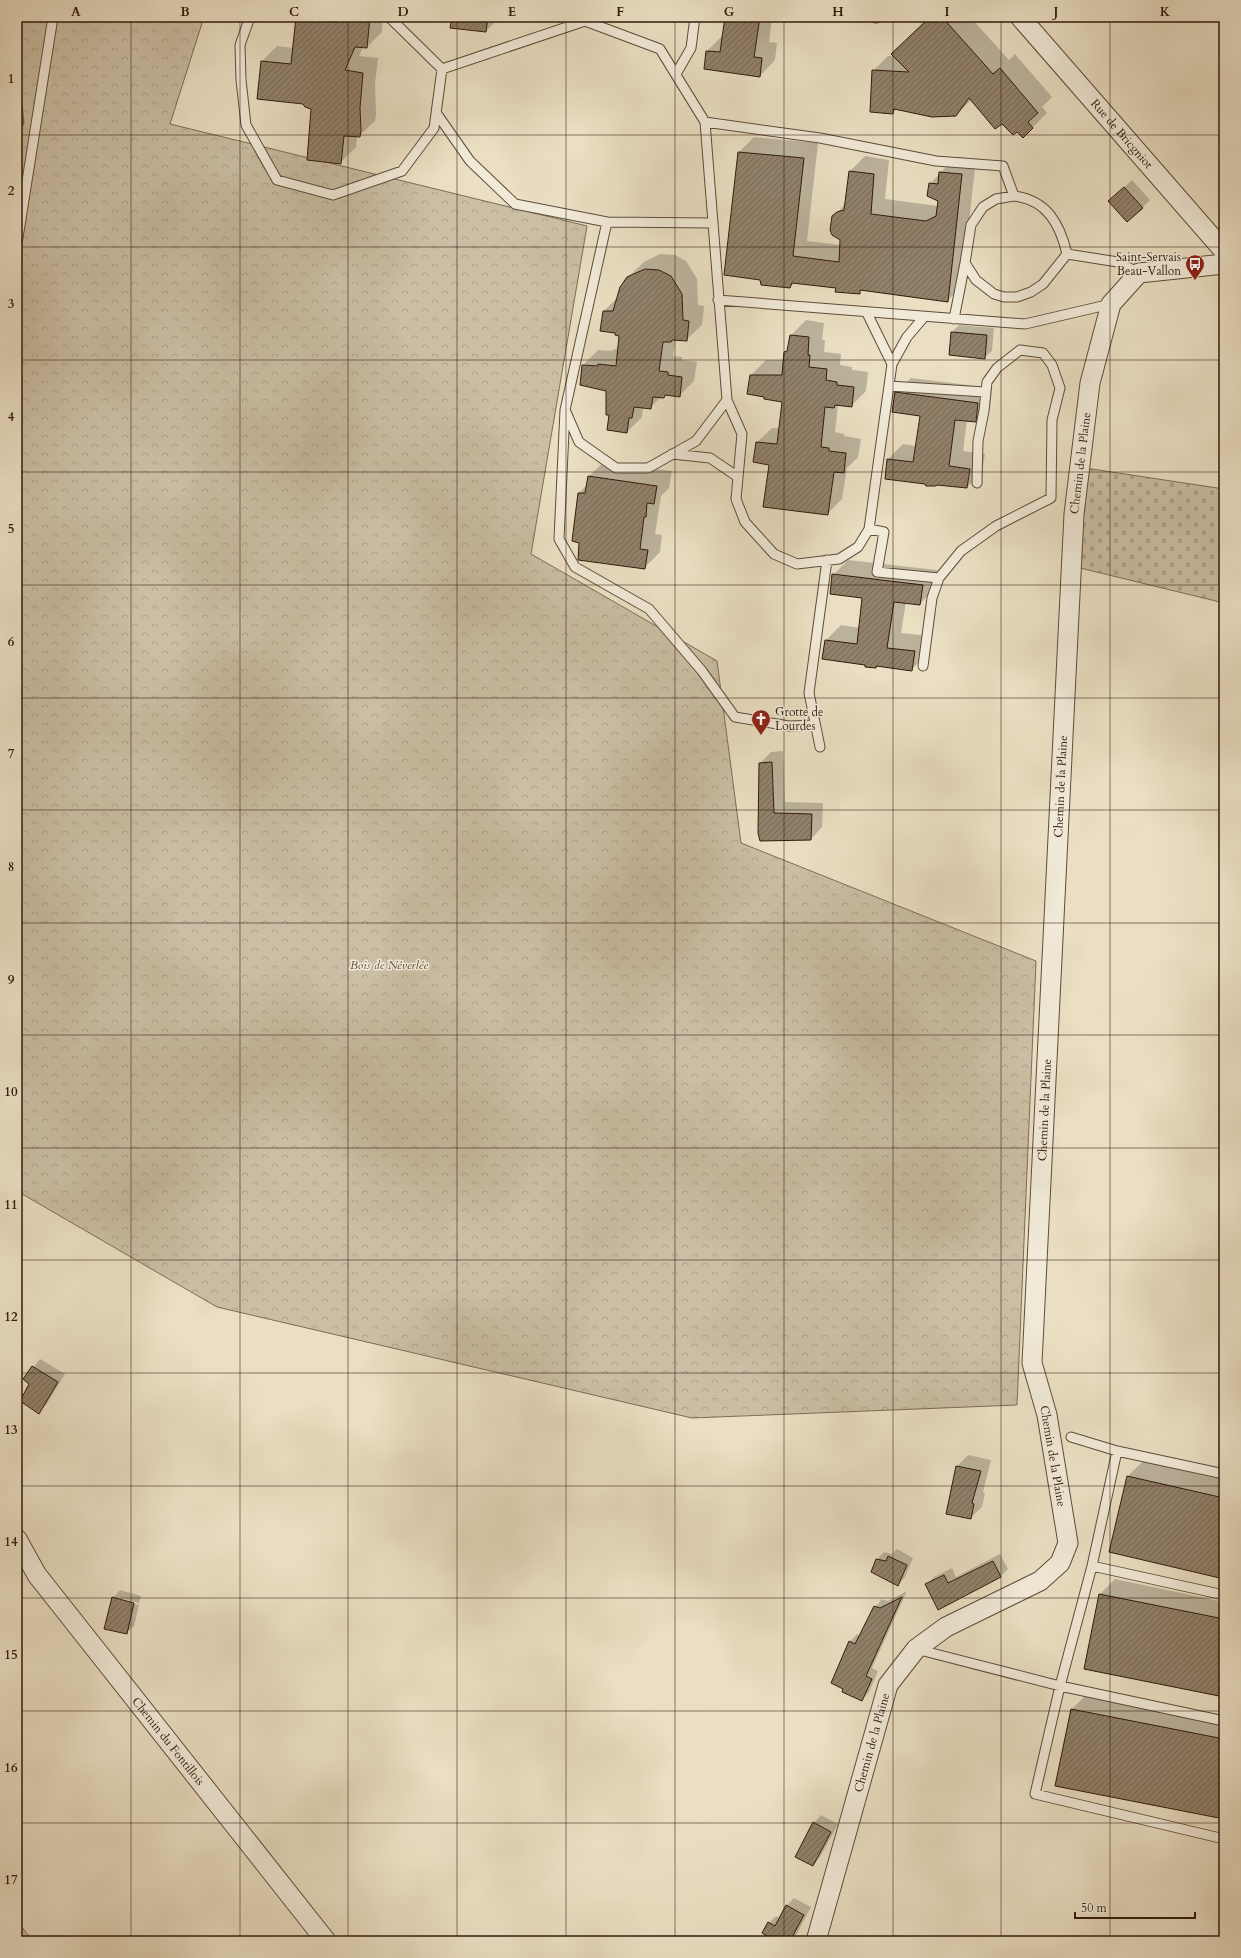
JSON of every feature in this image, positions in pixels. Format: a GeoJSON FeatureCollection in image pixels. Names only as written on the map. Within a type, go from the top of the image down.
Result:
{"type":"FeatureCollection","features":[{"type":"Feature","properties":{"kind":"street","name":"Rue de Bricgniot"},"geometry":{"type":"LineString","coordinates":[[1020,17],[1224,251]]}},
{"type":"Feature","properties":{"kind":"street"},"geometry":{"type":"LineString","coordinates":[[1139,273],[1224,264]]}},
{"type":"Feature","properties":{"kind":"street","name":"Chemin de la Plaine"},"geometry":{"type":"LineString","coordinates":[[816,1941],[888,1685],[916,1649],[946,1627],[1040,1581],[1060,1563],[1068,1543],[1047,1415],[1032,1363],[1074,514],[1090,384],[1111,304],[1139,273]]}},
{"type":"Feature","properties":{"kind":"street","name":"Chemin du Fontillois"},"geometry":{"type":"LineString","coordinates":[[17,1539],[37,1575],[326,1941]]}},
{"type":"Feature","properties":{"kind":"lane"},"geometry":{"type":"LineString","coordinates":[[17,244],[53,17]]}},
{"type":"Feature","properties":{"kind":"lane"},"geometry":{"type":"LineString","coordinates":[[250,17],[240,45],[241,80],[246,125],[277,180],[333,196],[402,171],[434,128],[442,69]]}},
{"type":"Feature","properties":{"kind":"lane"},"geometry":{"type":"LineString","coordinates":[[389,17],[442,69]]}},
{"type":"Feature","properties":{"kind":"lane"},"geometry":{"type":"LineString","coordinates":[[676,74],[691,48],[695,17]]}},
{"type":"Feature","properties":{"kind":"lane"},"geometry":{"type":"LineString","coordinates":[[442,69],[585,19],[660,49],[705,122],[727,400],[742,434],[736,498],[745,522],[774,554],[797,564],[839,559],[858,547],[870,529],[892,364],[907,337],[924,317]]}},
{"type":"Feature","properties":{"kind":"lane"},"geometry":{"type":"LineString","coordinates":[[436,114],[470,161],[514,204],[607,222],[712,223]]}},
{"type":"Feature","properties":{"kind":"lane"},"geometry":{"type":"LineString","coordinates":[[705,122],[820,138],[936,161],[1003,166],[1014,196]]}},
{"type":"Feature","properties":{"kind":"lane"},"geometry":{"type":"LineString","coordinates":[[954,319],[966,263],[971,225],[983,207],[996,199],[1014,196],[1026,197],[1040,203],[1057,225],[1067,254]]}},
{"type":"Feature","properties":{"kind":"lane"},"geometry":{"type":"LineString","coordinates":[[607,222],[565,410],[559,539],[575,567],[649,609],[702,671],[735,717],[789,726],[815,725]]}},
{"type":"Feature","properties":{"kind":"lane"},"geometry":{"type":"LineString","coordinates":[[966,263],[976,280],[994,294],[1004,297],[1017,297],[1031,292],[1043,284],[1067,254]]}},
{"type":"Feature","properties":{"kind":"lane"},"geometry":{"type":"LineString","coordinates":[[1067,254],[1118,262],[1139,273]]}},
{"type":"Feature","properties":{"kind":"lane"},"geometry":{"type":"LineString","coordinates":[[718,300],[868,313],[1025,324],[1111,304]]}},
{"type":"Feature","properties":{"kind":"lane"},"geometry":{"type":"LineString","coordinates":[[868,313],[892,364]]}},
{"type":"Feature","properties":{"kind":"lane"},"geometry":{"type":"LineString","coordinates":[[923,666],[932,598],[939,578],[962,551],[996,526],[1051,498],[1052,420],[1060,388],[1049,359],[1043,353],[1020,350],[996,368],[987,382],[977,456],[977,483]]}},
{"type":"Feature","properties":{"kind":"lane"},"geometry":{"type":"LineString","coordinates":[[889,386],[985,392]]}},
{"type":"Feature","properties":{"kind":"lane"},"geometry":{"type":"LineString","coordinates":[[565,410],[579,442],[616,468],[648,468],[696,441],[727,400]]}},
{"type":"Feature","properties":{"kind":"lane"},"geometry":{"type":"LineString","coordinates":[[672,454],[710,458],[738,477]]}},
{"type":"Feature","properties":{"kind":"lane"},"geometry":{"type":"LineString","coordinates":[[870,529],[884,532],[877,572],[939,578]]}},
{"type":"Feature","properties":{"kind":"lane"},"geometry":{"type":"LineString","coordinates":[[820,747],[809,693],[827,560]]}},
{"type":"Feature","properties":{"kind":"lane"},"geometry":{"type":"LineString","coordinates":[[1071,1438],[1117,1451],[1224,1474]]}},
{"type":"Feature","properties":{"kind":"lane"},"geometry":{"type":"LineString","coordinates":[[1117,1451],[1092,1566],[1060,1686],[1035,1794],[1224,1839]]}},
{"type":"Feature","properties":{"kind":"lane"},"geometry":{"type":"LineString","coordinates":[[1092,1566],[1224,1595]]}},
{"type":"Feature","properties":{"kind":"lane"},"geometry":{"type":"LineString","coordinates":[[916,1649],[1060,1686],[1224,1721]]}},
{"type":"Feature","properties":{"kind":"green space","name":"Bois de Néverlée"},"geometry":{"type":"Polygon","coordinates":[[[17,17],[204,17],[170,124],[587,226],[531,554],[717,661],[741,843],[1036,961],[1017,1405],[692,1418],[217,1307],[17,1191],[17,17]]]}},
{"type":"Feature","properties":{"kind":"green space"},"geometry":{"type":"Polygon","coordinates":[[[1085,468],[1224,489],[1224,603],[1076,567],[1085,468]]]}},
{"type":"Feature","properties":{"kind":"green space"},"geometry":{"type":"Polygon","coordinates":[[[17,1921],[33,1941],[17,1941],[17,1921]]]}},
{"type":"Feature","properties":{"kind":"building"},"geometry":{"type":"Polygon","coordinates":[[[296,17],[370,17],[367,48],[355,47],[345,70],[363,73],[360,108],[361,130],[360,137],[344,136],[341,164],[307,160],[311,109],[305,107],[303,104],[257,99],[261,61],[291,64],[296,17]]]}},
{"type":"Feature","properties":{"kind":"building"},"geometry":{"type":"Polygon","coordinates":[[[452,17],[488,17],[486,32],[450,28],[452,17]]]}},
{"type":"Feature","properties":{"kind":"building"},"geometry":{"type":"Polygon","coordinates":[[[725,17],[760,17],[754,57],[762,58],[760,77],[704,69],[706,51],[720,52],[725,17]]]}},
{"type":"Feature","properties":{"kind":"building"},"geometry":{"type":"Polygon","coordinates":[[[930,17],[942,17],[993,74],[1000,68],[1038,113],[1028,122],[1033,128],[1023,138],[1017,132],[1013,135],[1002,124],[995,129],[969,98],[956,116],[932,117],[894,109],[893,114],[870,112],[872,70],[909,72],[891,54],[930,17]]]}},
{"type":"Feature","properties":{"kind":"building"},"geometry":{"type":"Polygon","coordinates":[[[738,152],[804,158],[793,256],[839,262],[840,240],[832,235],[830,230],[832,216],[837,212],[844,210],[849,171],[874,174],[871,214],[926,221],[936,216],[938,201],[927,196],[929,183],[938,184],[939,172],[962,174],[948,302],[860,290],[860,294],[835,292],[836,288],[792,283],[790,288],[761,285],[760,280],[724,275],[738,152]]]}},
{"type":"Feature","properties":{"kind":"building"},"geometry":{"type":"Polygon","coordinates":[[[1124,187],[1143,208],[1127,222],[1108,201],[1124,187]]]}},
{"type":"Feature","properties":{"kind":"building"},"geometry":{"type":"Polygon","coordinates":[[[645,269],[659,270],[671,276],[682,294],[683,320],[689,321],[687,341],[672,340],[671,342],[663,342],[659,371],[668,372],[668,375],[682,377],[680,397],[665,395],[664,398],[653,397],[651,409],[634,407],[632,418],[629,418],[627,433],[607,430],[609,415],[606,415],[606,391],[580,385],[582,365],[598,366],[598,364],[616,366],[619,336],[615,335],[615,333],[600,331],[603,311],[613,311],[620,287],[627,277],[645,269]]]}},
{"type":"Feature","properties":{"kind":"building"},"geometry":{"type":"Polygon","coordinates":[[[951,332],[987,335],[985,359],[949,355],[951,332]]]}},
{"type":"Feature","properties":{"kind":"building"},"geometry":{"type":"Polygon","coordinates":[[[790,335],[809,337],[809,367],[827,369],[826,380],[837,382],[837,385],[854,387],[852,407],[835,405],[834,408],[825,407],[821,447],[829,448],[829,451],[846,453],[844,473],[834,472],[828,515],[763,507],[769,465],[753,462],[756,442],[777,444],[782,402],[747,394],[750,375],[782,375],[784,352],[787,351],[790,335]]]}},
{"type":"Feature","properties":{"kind":"building"},"geometry":{"type":"Polygon","coordinates":[[[895,392],[978,403],[976,422],[955,420],[949,466],[970,469],[967,488],[937,485],[926,486],[925,484],[885,479],[887,459],[913,462],[920,416],[892,412],[895,392]]]}},
{"type":"Feature","properties":{"kind":"building"},"geometry":{"type":"Polygon","coordinates":[[[588,476],[657,486],[654,504],[647,503],[646,517],[644,517],[640,549],[648,550],[645,569],[578,560],[579,543],[572,541],[578,493],[585,493],[588,476]]]}},
{"type":"Feature","properties":{"kind":"building"},"geometry":{"type":"Polygon","coordinates":[[[832,574],[923,585],[920,605],[894,602],[887,648],[915,651],[912,671],[876,666],[876,668],[865,667],[865,665],[822,659],[825,640],[857,644],[862,598],[830,594],[832,574]]]}},
{"type":"Feature","properties":{"kind":"building"},"geometry":{"type":"Polygon","coordinates":[[[772,762],[774,813],[812,814],[811,840],[760,841],[758,833],[759,763],[772,762]]]}},
{"type":"Feature","properties":{"kind":"building"},"geometry":{"type":"Polygon","coordinates":[[[32,1366],[58,1382],[39,1414],[20,1401],[29,1384],[23,1379],[32,1366]]]}},
{"type":"Feature","properties":{"kind":"building"},"geometry":{"type":"Polygon","coordinates":[[[956,1466],[981,1471],[972,1503],[974,1504],[971,1519],[946,1514],[956,1466]]]}},
{"type":"Feature","properties":{"kind":"building"},"geometry":{"type":"Polygon","coordinates":[[[1127,1476],[1224,1498],[1224,1579],[1109,1552],[1127,1476]]]}},
{"type":"Feature","properties":{"kind":"building"},"geometry":{"type":"Polygon","coordinates":[[[888,1556],[907,1565],[898,1586],[871,1572],[876,1559],[886,1561],[888,1556]]]}},
{"type":"Feature","properties":{"kind":"building"},"geometry":{"type":"Polygon","coordinates":[[[993,1561],[1001,1577],[938,1610],[925,1584],[944,1575],[948,1583],[993,1561]]]}},
{"type":"Feature","properties":{"kind":"building"},"geometry":{"type":"Polygon","coordinates":[[[1099,1594],[1224,1619],[1224,1697],[1084,1669],[1099,1594]]]}},
{"type":"Feature","properties":{"kind":"building"},"geometry":{"type":"Polygon","coordinates":[[[112,1597],[134,1603],[127,1634],[104,1629],[112,1597]]]}},
{"type":"Feature","properties":{"kind":"building"},"geometry":{"type":"Polygon","coordinates":[[[902,1597],[866,1676],[872,1679],[862,1701],[842,1692],[843,1689],[831,1683],[849,1641],[855,1644],[874,1606],[880,1608],[902,1597]]]}},
{"type":"Feature","properties":{"kind":"building"},"geometry":{"type":"Polygon","coordinates":[[[1071,1709],[1224,1739],[1224,1819],[1055,1786],[1071,1709]]]}},
{"type":"Feature","properties":{"kind":"building"},"geometry":{"type":"Polygon","coordinates":[[[813,1822],[831,1832],[813,1866],[795,1857],[813,1822]]]}},
{"type":"Feature","properties":{"kind":"building"},"geometry":{"type":"Polygon","coordinates":[[[786,1905],[804,1915],[790,1941],[776,1941],[762,1933],[768,1922],[775,1926],[786,1905]]]}},
{"type":"Feature","properties":{"kind":"waterway"},"geometry":{"type":"LineString","coordinates":[[17,76],[22,123],[17,131]]}},
{"type":"Feature","properties":{"kind":"place","name":"Saint-Servais Beau-Vallon"},"geometry":{"type":"Point","coordinates":[1195,281]}},
{"type":"Feature","properties":{"kind":"place","name":"Grotte de Lourdes"},"geometry":{"type":"Point","coordinates":[761,736]}}]}
